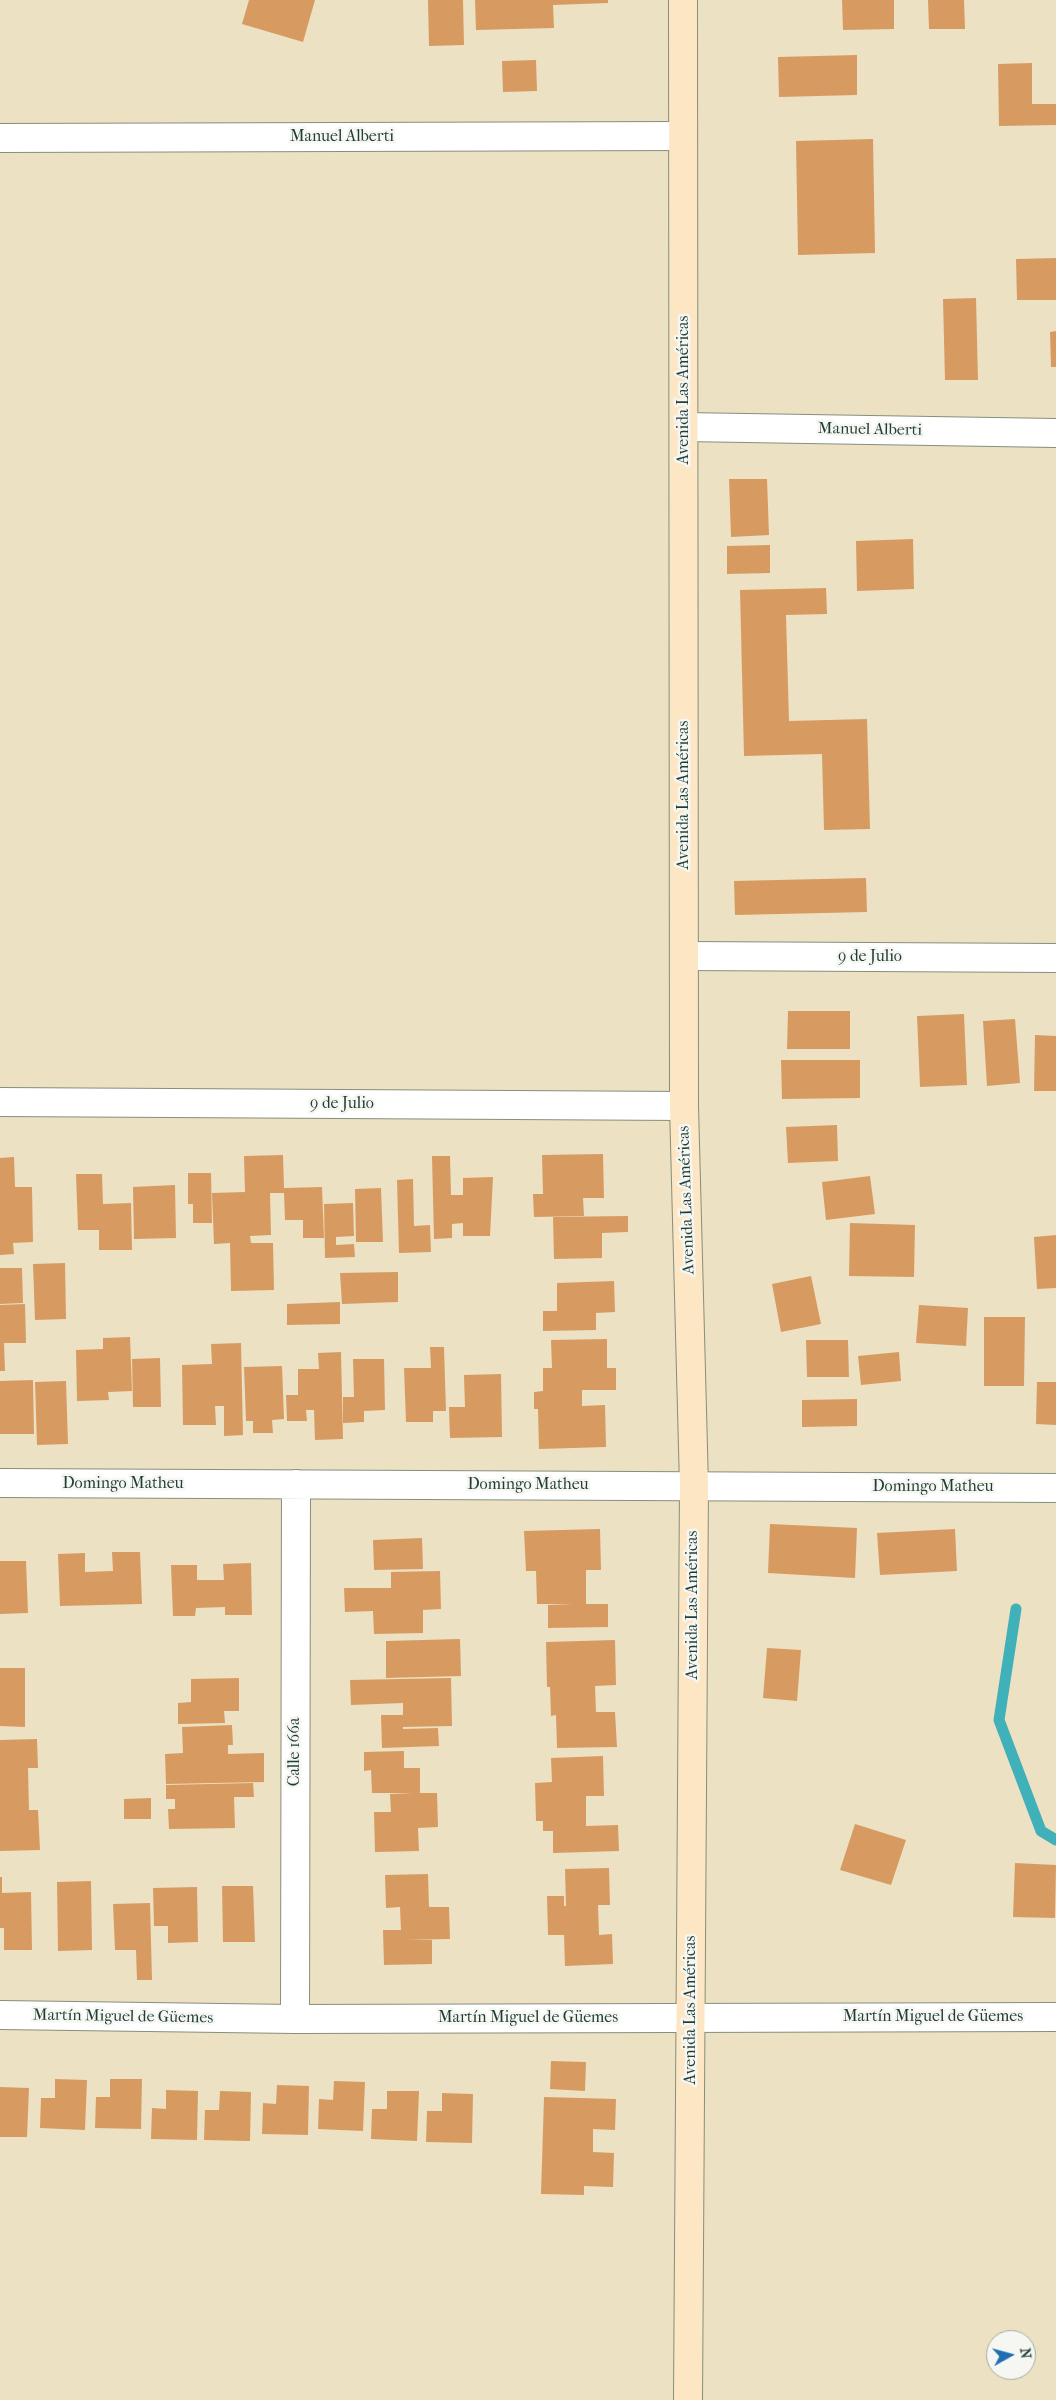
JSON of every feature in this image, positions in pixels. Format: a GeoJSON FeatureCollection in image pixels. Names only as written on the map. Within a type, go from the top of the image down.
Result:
{"type":"FeatureCollection","features":[{"type":"Feature","properties":{"kind":"main road","name":"Avenida Las Américas"},"geometry":{"type":"LineString","coordinates":[[683,0],[684,1106],[694,1486],[688,2400]]}},
{"type":"Feature","properties":{"kind":"street","name":"Manuel Alberti"},"geometry":{"type":"LineString","coordinates":[[0,138],[683,136]]}},
{"type":"Feature","properties":{"kind":"street","name":"Manuel Alberti"},"geometry":{"type":"LineString","coordinates":[[684,428],[1056,433]]}},
{"type":"Feature","properties":{"kind":"street","name":"9 de Julio"},"geometry":{"type":"LineString","coordinates":[[684,956],[1056,958]]}},
{"type":"Feature","properties":{"kind":"street","name":"9 de Julio"},"geometry":{"type":"LineString","coordinates":[[0,1102],[684,1106]]}},
{"type":"Feature","properties":{"kind":"street","name":"Domingo Matheu"},"geometry":{"type":"LineString","coordinates":[[0,1483],[1056,1488]]}},
{"type":"Feature","properties":{"kind":"street","name":"Calle 166a"},"geometry":{"type":"LineString","coordinates":[[295,2020],[296,1484]]}},
{"type":"Feature","properties":{"kind":"street","name":"Martín Miguel de Güemes"},"geometry":{"type":"LineString","coordinates":[[0,2015],[295,2020],[1056,2017]]}},
{"type":"Feature","properties":{"kind":"building"},"geometry":{"type":"Polygon","coordinates":[[[249,0],[315,0],[303,42],[242,24],[249,0]]]}},
{"type":"Feature","properties":{"kind":"building"},"geometry":{"type":"Polygon","coordinates":[[[428,0],[463,0],[464,45],[429,46],[428,0]]]}},
{"type":"Feature","properties":{"kind":"building"},"geometry":{"type":"Polygon","coordinates":[[[475,0],[608,0],[608,3],[553,5],[554,28],[476,30],[475,0]]]}},
{"type":"Feature","properties":{"kind":"building"},"geometry":{"type":"Polygon","coordinates":[[[842,0],[894,0],[894,29],[843,30],[842,0]]]}},
{"type":"Feature","properties":{"kind":"building"},"geometry":{"type":"Polygon","coordinates":[[[928,0],[964,0],[965,29],[929,29],[928,0]]]}},
{"type":"Feature","properties":{"kind":"building"},"geometry":{"type":"Polygon","coordinates":[[[857,55],[857,95],[779,97],[778,57],[857,55]]]}},
{"type":"Feature","properties":{"kind":"building"},"geometry":{"type":"Polygon","coordinates":[[[536,60],[537,91],[503,92],[502,61],[536,60]]]}},
{"type":"Feature","properties":{"kind":"building"},"geometry":{"type":"Polygon","coordinates":[[[1032,63],[1032,104],[1056,104],[1056,125],[999,126],[998,64],[1032,63]]]}},
{"type":"Feature","properties":{"kind":"building"},"geometry":{"type":"Polygon","coordinates":[[[873,139],[875,253],[798,255],[796,141],[873,139]]]}},
{"type":"Feature","properties":{"kind":"building"},"geometry":{"type":"Polygon","coordinates":[[[1056,258],[1056,300],[1017,300],[1016,259],[1056,258]]]}},
{"type":"Feature","properties":{"kind":"building"},"geometry":{"type":"Polygon","coordinates":[[[976,298],[978,380],[945,380],[943,299],[976,298]]]}},
{"type":"Feature","properties":{"kind":"building"},"geometry":{"type":"Polygon","coordinates":[[[1056,331],[1056,367],[1051,367],[1050,332],[1056,331]]]}},
{"type":"Feature","properties":{"kind":"building"},"geometry":{"type":"Polygon","coordinates":[[[729,479],[767,479],[769,535],[731,537],[729,479]]]}},
{"type":"Feature","properties":{"kind":"building"},"geometry":{"type":"Polygon","coordinates":[[[913,539],[914,589],[857,591],[856,541],[913,539]]]}},
{"type":"Feature","properties":{"kind":"building"},"geometry":{"type":"Polygon","coordinates":[[[770,545],[770,573],[727,574],[727,546],[770,545]]]}},
{"type":"Feature","properties":{"kind":"building"},"geometry":{"type":"Polygon","coordinates":[[[826,588],[827,614],[786,615],[789,721],[867,719],[870,829],[824,830],[822,754],[744,756],[740,590],[826,588]]]}},
{"type":"Feature","properties":{"kind":"building"},"geometry":{"type":"Polygon","coordinates":[[[866,878],[867,912],[735,915],[734,881],[866,878]]]}},
{"type":"Feature","properties":{"kind":"building"},"geometry":{"type":"Polygon","coordinates":[[[788,1011],[850,1011],[850,1049],[787,1049],[788,1011]]]}},
{"type":"Feature","properties":{"kind":"building"},"geometry":{"type":"Polygon","coordinates":[[[964,1014],[967,1085],[920,1087],[917,1016],[964,1014]]]}},
{"type":"Feature","properties":{"kind":"building"},"geometry":{"type":"Polygon","coordinates":[[[1015,1019],[1020,1083],[987,1086],[983,1021],[1015,1019]]]}},
{"type":"Feature","properties":{"kind":"building"},"geometry":{"type":"Polygon","coordinates":[[[1035,1035],[1056,1036],[1056,1091],[1034,1091],[1035,1035]]]}},
{"type":"Feature","properties":{"kind":"building"},"geometry":{"type":"Polygon","coordinates":[[[781,1060],[860,1060],[860,1098],[782,1099],[781,1060]]]}},
{"type":"Feature","properties":{"kind":"building"},"geometry":{"type":"Polygon","coordinates":[[[837,1125],[838,1161],[788,1163],[786,1127],[837,1125]]]}},
{"type":"Feature","properties":{"kind":"building"},"geometry":{"type":"Polygon","coordinates":[[[603,1154],[604,1198],[583,1198],[584,1216],[534,1217],[533,1194],[543,1194],[542,1155],[603,1154]]]}},
{"type":"Feature","properties":{"kind":"building"},"geometry":{"type":"Polygon","coordinates":[[[283,1155],[284,1188],[322,1187],[324,1238],[303,1238],[303,1220],[285,1220],[284,1193],[270,1193],[271,1235],[250,1236],[251,1243],[273,1243],[274,1290],[231,1291],[230,1243],[214,1244],[212,1193],[245,1192],[244,1156],[283,1155]]]}},
{"type":"Feature","properties":{"kind":"building"},"geometry":{"type":"Polygon","coordinates":[[[432,1156],[450,1156],[451,1195],[463,1195],[463,1178],[493,1177],[490,1236],[463,1236],[463,1223],[452,1224],[452,1238],[434,1239],[432,1156]]]}},
{"type":"Feature","properties":{"kind":"building"},"geometry":{"type":"Polygon","coordinates":[[[14,1157],[15,1187],[32,1187],[33,1242],[13,1243],[14,1254],[0,1255],[0,1158],[14,1157]]]}},
{"type":"Feature","properties":{"kind":"building"},"geometry":{"type":"Polygon","coordinates":[[[188,1173],[211,1173],[212,1223],[193,1223],[193,1204],[188,1204],[188,1173]]]}},
{"type":"Feature","properties":{"kind":"building"},"geometry":{"type":"Polygon","coordinates":[[[76,1174],[102,1174],[103,1204],[131,1203],[132,1250],[99,1250],[99,1230],[78,1230],[76,1174]]]}},
{"type":"Feature","properties":{"kind":"building"},"geometry":{"type":"Polygon","coordinates":[[[870,1176],[875,1214],[826,1220],[822,1182],[870,1176]]]}},
{"type":"Feature","properties":{"kind":"building"},"geometry":{"type":"Polygon","coordinates":[[[413,1179],[414,1226],[430,1225],[431,1252],[399,1253],[397,1180],[413,1179]]]}},
{"type":"Feature","properties":{"kind":"building"},"geometry":{"type":"Polygon","coordinates":[[[175,1185],[176,1238],[134,1239],[133,1187],[175,1185]]]}},
{"type":"Feature","properties":{"kind":"building"},"geometry":{"type":"Polygon","coordinates":[[[381,1188],[383,1242],[356,1242],[355,1189],[381,1188]]]}},
{"type":"Feature","properties":{"kind":"building"},"geometry":{"type":"Polygon","coordinates":[[[353,1203],[354,1236],[336,1237],[336,1245],[354,1244],[355,1257],[325,1258],[324,1204],[353,1203]]]}},
{"type":"Feature","properties":{"kind":"building"},"geometry":{"type":"Polygon","coordinates":[[[628,1216],[628,1232],[602,1233],[602,1258],[554,1259],[553,1217],[628,1216]]]}},
{"type":"Feature","properties":{"kind":"building"},"geometry":{"type":"Polygon","coordinates":[[[850,1223],[915,1225],[914,1277],[849,1276],[850,1223]]]}},
{"type":"Feature","properties":{"kind":"building"},"geometry":{"type":"Polygon","coordinates":[[[1056,1235],[1056,1288],[1037,1289],[1034,1237],[1056,1235]]]}},
{"type":"Feature","properties":{"kind":"building"},"geometry":{"type":"Polygon","coordinates":[[[65,1263],[66,1319],[35,1320],[33,1264],[65,1263]]]}},
{"type":"Feature","properties":{"kind":"building"},"geometry":{"type":"Polygon","coordinates":[[[0,1268],[22,1268],[23,1303],[0,1304],[0,1268]]]}},
{"type":"Feature","properties":{"kind":"building"},"geometry":{"type":"Polygon","coordinates":[[[398,1272],[398,1302],[342,1304],[340,1273],[398,1272]]]}},
{"type":"Feature","properties":{"kind":"building"},"geometry":{"type":"Polygon","coordinates":[[[811,1276],[821,1324],[781,1332],[772,1284],[811,1276]]]}},
{"type":"Feature","properties":{"kind":"building"},"geometry":{"type":"Polygon","coordinates":[[[614,1281],[615,1312],[596,1313],[596,1330],[543,1331],[543,1311],[557,1311],[557,1283],[614,1281]]]}},
{"type":"Feature","properties":{"kind":"building"},"geometry":{"type":"Polygon","coordinates":[[[340,1302],[340,1324],[287,1325],[287,1304],[340,1302]]]}},
{"type":"Feature","properties":{"kind":"building"},"geometry":{"type":"Polygon","coordinates":[[[25,1304],[26,1343],[4,1343],[5,1371],[0,1371],[0,1305],[25,1304]]]}},
{"type":"Feature","properties":{"kind":"building"},"geometry":{"type":"Polygon","coordinates":[[[919,1305],[968,1308],[966,1346],[916,1343],[919,1305]]]}},
{"type":"Feature","properties":{"kind":"building"},"geometry":{"type":"Polygon","coordinates":[[[984,1317],[1025,1317],[1024,1386],[984,1386],[984,1317]]]}},
{"type":"Feature","properties":{"kind":"building"},"geometry":{"type":"Polygon","coordinates":[[[130,1337],[132,1391],[108,1392],[109,1400],[77,1401],[76,1350],[103,1349],[103,1338],[130,1337]]]}},
{"type":"Feature","properties":{"kind":"building"},"geometry":{"type":"Polygon","coordinates":[[[607,1339],[607,1368],[616,1368],[616,1390],[582,1390],[582,1406],[605,1405],[606,1447],[539,1449],[538,1409],[534,1409],[534,1392],[543,1391],[543,1368],[552,1368],[551,1340],[607,1339]]]}},
{"type":"Feature","properties":{"kind":"building"},"geometry":{"type":"Polygon","coordinates":[[[806,1340],[848,1340],[849,1377],[807,1377],[806,1340]]]}},
{"type":"Feature","properties":{"kind":"building"},"geometry":{"type":"Polygon","coordinates":[[[241,1343],[243,1435],[224,1436],[224,1406],[215,1406],[216,1425],[183,1425],[182,1365],[212,1364],[211,1344],[241,1343]]]}},
{"type":"Feature","properties":{"kind":"building"},"geometry":{"type":"Polygon","coordinates":[[[430,1347],[444,1347],[446,1411],[433,1411],[433,1422],[406,1422],[404,1368],[431,1368],[430,1347]]]}},
{"type":"Feature","properties":{"kind":"building"},"geometry":{"type":"Polygon","coordinates":[[[341,1352],[343,1439],[315,1440],[314,1410],[306,1410],[307,1421],[287,1421],[286,1395],[298,1395],[298,1369],[319,1369],[318,1353],[341,1352]]]}},
{"type":"Feature","properties":{"kind":"building"},"geometry":{"type":"Polygon","coordinates":[[[899,1352],[901,1381],[861,1385],[858,1356],[899,1352]]]}},
{"type":"Feature","properties":{"kind":"building"},"geometry":{"type":"Polygon","coordinates":[[[160,1358],[161,1407],[133,1407],[132,1359],[160,1358]]]}},
{"type":"Feature","properties":{"kind":"building"},"geometry":{"type":"Polygon","coordinates":[[[353,1359],[384,1359],[385,1410],[364,1411],[364,1422],[343,1423],[343,1397],[354,1397],[353,1359]]]}},
{"type":"Feature","properties":{"kind":"building"},"geometry":{"type":"Polygon","coordinates":[[[282,1366],[284,1419],[272,1420],[273,1433],[253,1433],[253,1421],[246,1421],[244,1367],[282,1366]]]}},
{"type":"Feature","properties":{"kind":"building"},"geometry":{"type":"Polygon","coordinates":[[[501,1374],[502,1437],[450,1438],[449,1407],[465,1407],[464,1375],[501,1374]]]}},
{"type":"Feature","properties":{"kind":"building"},"geometry":{"type":"Polygon","coordinates":[[[33,1380],[34,1434],[0,1434],[0,1381],[33,1380]]]}},
{"type":"Feature","properties":{"kind":"building"},"geometry":{"type":"Polygon","coordinates":[[[66,1381],[68,1444],[37,1445],[35,1382],[66,1381]]]}},
{"type":"Feature","properties":{"kind":"building"},"geometry":{"type":"Polygon","coordinates":[[[1037,1382],[1056,1382],[1056,1425],[1036,1424],[1037,1382]]]}},
{"type":"Feature","properties":{"kind":"building"},"geometry":{"type":"Polygon","coordinates":[[[857,1399],[857,1426],[802,1427],[802,1400],[857,1399]]]}},
{"type":"Feature","properties":{"kind":"building"},"geometry":{"type":"Polygon","coordinates":[[[770,1524],[857,1528],[855,1578],[768,1573],[770,1524]]]}},
{"type":"Feature","properties":{"kind":"building"},"geometry":{"type":"Polygon","coordinates":[[[600,1529],[601,1570],[586,1570],[586,1604],[608,1604],[608,1627],[548,1628],[548,1605],[573,1604],[537,1604],[536,1571],[526,1571],[524,1531],[600,1529]]]}},
{"type":"Feature","properties":{"kind":"building"},"geometry":{"type":"Polygon","coordinates":[[[955,1529],[957,1571],[880,1575],[877,1533],[955,1529]]]}},
{"type":"Feature","properties":{"kind":"building"},"geometry":{"type":"Polygon","coordinates":[[[422,1538],[423,1569],[374,1570],[373,1540],[422,1538]]]}},
{"type":"Feature","properties":{"kind":"building"},"geometry":{"type":"Polygon","coordinates":[[[112,1552],[140,1552],[142,1604],[60,1606],[58,1554],[85,1553],[85,1572],[113,1571],[112,1552]]]}},
{"type":"Feature","properties":{"kind":"building"},"geometry":{"type":"Polygon","coordinates":[[[0,1561],[26,1561],[28,1613],[0,1614],[0,1561]]]}},
{"type":"Feature","properties":{"kind":"building"},"geometry":{"type":"Polygon","coordinates":[[[251,1563],[252,1615],[225,1615],[225,1607],[196,1608],[195,1616],[173,1616],[171,1565],[197,1565],[197,1580],[224,1580],[223,1564],[251,1563]]]}},
{"type":"Feature","properties":{"kind":"building"},"geometry":{"type":"Polygon","coordinates":[[[440,1571],[441,1609],[423,1610],[423,1633],[374,1634],[373,1611],[345,1612],[344,1588],[391,1588],[391,1572],[440,1571]]]}},
{"type":"Feature","properties":{"kind":"building"},"geometry":{"type":"Polygon","coordinates":[[[460,1639],[461,1676],[386,1678],[386,1641],[460,1639]]]}},
{"type":"Feature","properties":{"kind":"building"},"geometry":{"type":"Polygon","coordinates":[[[615,1640],[616,1685],[595,1686],[596,1712],[615,1712],[617,1747],[557,1748],[556,1715],[551,1716],[550,1687],[547,1687],[546,1642],[615,1640]]]}},
{"type":"Feature","properties":{"kind":"building"},"geometry":{"type":"Polygon","coordinates":[[[767,1648],[801,1650],[797,1701],[763,1698],[767,1648]]]}},
{"type":"Feature","properties":{"kind":"building"},"geometry":{"type":"Polygon","coordinates":[[[0,1668],[25,1668],[25,1727],[0,1726],[0,1668]]]}},
{"type":"Feature","properties":{"kind":"building"},"geometry":{"type":"Polygon","coordinates":[[[239,1678],[239,1711],[224,1711],[225,1723],[178,1724],[178,1703],[191,1702],[191,1679],[239,1678]]]}},
{"type":"Feature","properties":{"kind":"building"},"geometry":{"type":"Polygon","coordinates":[[[451,1678],[452,1726],[403,1727],[403,1729],[438,1728],[439,1746],[382,1748],[381,1715],[403,1715],[403,1703],[351,1705],[350,1680],[451,1678]]]}},
{"type":"Feature","properties":{"kind":"building"},"geometry":{"type":"Polygon","coordinates":[[[232,1725],[233,1745],[228,1745],[228,1754],[264,1753],[264,1782],[166,1784],[165,1754],[183,1753],[182,1727],[232,1725]]]}},
{"type":"Feature","properties":{"kind":"building"},"geometry":{"type":"Polygon","coordinates":[[[37,1739],[38,1768],[28,1768],[29,1810],[38,1810],[40,1850],[0,1851],[0,1740],[37,1739]]]}},
{"type":"Feature","properties":{"kind":"building"},"geometry":{"type":"Polygon","coordinates":[[[404,1751],[404,1768],[420,1768],[420,1793],[437,1793],[438,1827],[418,1828],[419,1851],[375,1852],[374,1812],[391,1812],[390,1794],[413,1793],[372,1793],[371,1770],[364,1771],[364,1752],[404,1751]]]}},
{"type":"Feature","properties":{"kind":"building"},"geometry":{"type":"Polygon","coordinates":[[[603,1756],[604,1796],[586,1796],[586,1826],[618,1825],[619,1851],[553,1853],[553,1831],[543,1831],[543,1821],[536,1821],[535,1783],[552,1782],[551,1758],[603,1756]]]}},
{"type":"Feature","properties":{"kind":"building"},"geometry":{"type":"Polygon","coordinates":[[[253,1783],[254,1797],[234,1797],[235,1828],[169,1829],[168,1809],[175,1809],[175,1799],[166,1799],[166,1785],[253,1783]]]}},
{"type":"Feature","properties":{"kind":"building"},"geometry":{"type":"Polygon","coordinates":[[[151,1798],[151,1819],[124,1819],[124,1799],[151,1798]]]}},
{"type":"Feature","properties":{"kind":"building"},"geometry":{"type":"Polygon","coordinates":[[[855,1824],[906,1840],[891,1885],[840,1870],[855,1824]]]}},
{"type":"Feature","properties":{"kind":"building"},"geometry":{"type":"Polygon","coordinates":[[[1015,1863],[1056,1865],[1055,1918],[1013,1917],[1015,1863]]]}},
{"type":"Feature","properties":{"kind":"building"},"geometry":{"type":"Polygon","coordinates":[[[609,1868],[610,1905],[598,1905],[599,1935],[612,1934],[613,1964],[565,1966],[564,1935],[548,1935],[547,1896],[564,1896],[564,1906],[566,1906],[565,1869],[609,1868]]]}},
{"type":"Feature","properties":{"kind":"building"},"geometry":{"type":"Polygon","coordinates":[[[428,1874],[429,1907],[449,1907],[450,1939],[404,1940],[432,1940],[432,1964],[384,1965],[383,1930],[401,1930],[400,1907],[386,1908],[385,1875],[428,1874]]]}},
{"type":"Feature","properties":{"kind":"building"},"geometry":{"type":"Polygon","coordinates":[[[0,1877],[2,1877],[2,1893],[31,1892],[32,1950],[4,1950],[4,1928],[0,1928],[0,1877]]]}},
{"type":"Feature","properties":{"kind":"building"},"geometry":{"type":"Polygon","coordinates":[[[91,1881],[92,1950],[58,1951],[57,1882],[91,1881]]]}},
{"type":"Feature","properties":{"kind":"building"},"geometry":{"type":"Polygon","coordinates":[[[222,1886],[253,1886],[255,1942],[223,1942],[222,1886]]]}},
{"type":"Feature","properties":{"kind":"building"},"geometry":{"type":"Polygon","coordinates":[[[197,1887],[198,1942],[168,1943],[168,1926],[154,1926],[153,1888],[197,1887]]]}},
{"type":"Feature","properties":{"kind":"building"},"geometry":{"type":"Polygon","coordinates":[[[150,1903],[152,1980],[137,1980],[136,1950],[115,1950],[113,1904],[150,1903]]]}},
{"type":"Feature","properties":{"kind":"building"},"geometry":{"type":"Polygon","coordinates":[[[551,2061],[586,2062],[585,2091],[550,2089],[551,2061]]]}},
{"type":"Feature","properties":{"kind":"building"},"geometry":{"type":"Polygon","coordinates":[[[55,2079],[87,2080],[85,2130],[40,2128],[41,2098],[55,2098],[55,2079]]]}},
{"type":"Feature","properties":{"kind":"building"},"geometry":{"type":"Polygon","coordinates":[[[110,2079],[142,2079],[141,2129],[95,2128],[96,2097],[110,2097],[110,2079]]]}},
{"type":"Feature","properties":{"kind":"building"},"geometry":{"type":"Polygon","coordinates":[[[334,2081],[365,2082],[363,2131],[318,2129],[319,2099],[333,2100],[334,2081]]]}},
{"type":"Feature","properties":{"kind":"building"},"geometry":{"type":"Polygon","coordinates":[[[277,2085],[309,2086],[308,2135],[262,2134],[263,2103],[276,2104],[277,2085]]]}},
{"type":"Feature","properties":{"kind":"building"},"geometry":{"type":"Polygon","coordinates":[[[0,2087],[29,2088],[27,2137],[0,2137],[0,2087]]]}},
{"type":"Feature","properties":{"kind":"building"},"geometry":{"type":"Polygon","coordinates":[[[166,2090],[198,2091],[197,2140],[151,2139],[152,2108],[166,2109],[166,2090]]]}},
{"type":"Feature","properties":{"kind":"building"},"geometry":{"type":"Polygon","coordinates":[[[220,2091],[251,2092],[250,2141],[204,2140],[205,2110],[219,2110],[220,2091]]]}},
{"type":"Feature","properties":{"kind":"building"},"geometry":{"type":"Polygon","coordinates":[[[387,2091],[419,2091],[417,2141],[371,2139],[372,2109],[387,2109],[387,2091]]]}},
{"type":"Feature","properties":{"kind":"building"},"geometry":{"type":"Polygon","coordinates":[[[442,2093],[473,2094],[472,2143],[426,2142],[427,2111],[442,2111],[442,2093]]]}},
{"type":"Feature","properties":{"kind":"building"},"geometry":{"type":"Polygon","coordinates":[[[544,2097],[616,2099],[615,2130],[593,2129],[593,2152],[614,2153],[613,2187],[584,2186],[584,2195],[541,2194],[544,2097]]]}},
{"type":"Feature","properties":{"kind":"waterway"},"geometry":{"type":"LineString","coordinates":[[1016,1609],[999,1720],[1041,1831],[1056,1840]]}}]}
